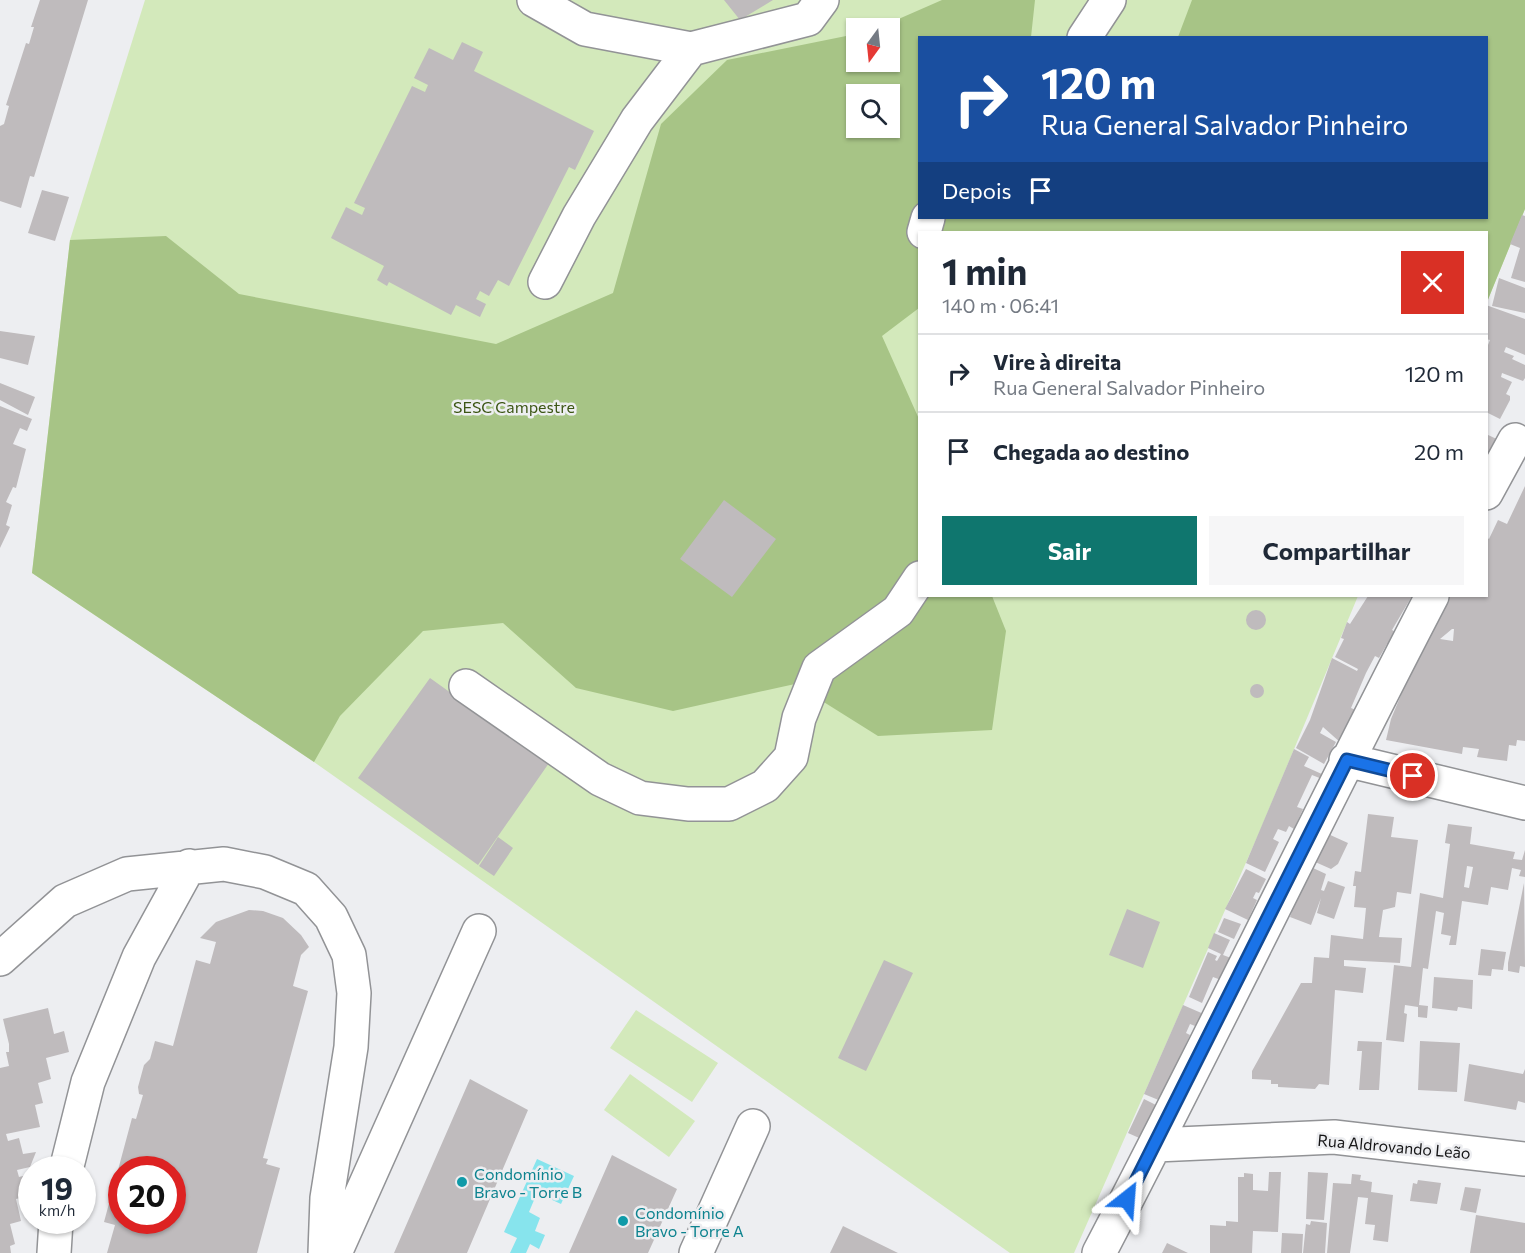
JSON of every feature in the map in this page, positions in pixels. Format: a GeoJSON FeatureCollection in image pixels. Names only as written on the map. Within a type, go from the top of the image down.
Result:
{"type":"FeatureCollection","features":[{"type":"Feature","properties":{"kind":"street"},"geometry":{"type":"LineString","coordinates":[[534,0],[585,29],[691,50],[808,19],[822,0]]}},
{"type":"Feature","properties":{"kind":"street"},"geometry":{"type":"LineString","coordinates":[[1085,36],[1109,0]]}},
{"type":"Feature","properties":{"kind":"street"},"geometry":{"type":"LineString","coordinates":[[545,282],[579,216],[637,120],[691,50]]}},
{"type":"Feature","properties":{"kind":"street"},"geometry":{"type":"LineString","coordinates":[[1488,489],[1515,440]]}},
{"type":"Feature","properties":{"kind":"street"},"geometry":{"type":"LineString","coordinates":[[466,686],[600,779],[640,798],[688,804],[729,804],[765,786],[791,756],[799,718],[819,668],[898,611],[918,581]]}},
{"type":"Feature","properties":{"kind":"street"},"geometry":{"type":"LineString","coordinates":[[1099,1253],[1156,1145],[1347,760],[1431,597]]}},
{"type":"Feature","properties":{"kind":"street"},"geometry":{"type":"LineString","coordinates":[[1347,760],[1525,803]]}},
{"type":"Feature","properties":{"kind":"street"},"geometry":{"type":"LineString","coordinates":[[0,959],[65,901],[127,874],[224,864],[265,872],[306,889],[331,917],[349,955],[354,993],[351,1047],[327,1198],[325,1253]]}},
{"type":"Feature","properties":{"kind":"street"},"geometry":{"type":"LineString","coordinates":[[70,1156],[88,1082],[139,957],[189,866]]}},
{"type":"Feature","properties":{"kind":"street"},"geometry":{"type":"LineString","coordinates":[[335,1253],[479,931]]}},
{"type":"Feature","properties":{"kind":"street"},"geometry":{"type":"LineString","coordinates":[[696,1253],[753,1126]]}},
{"type":"Feature","properties":{"kind":"street","name":"Rua Aldrovando Leão"},"geometry":{"type":"LineString","coordinates":[[1156,1145],[1334,1137],[1525,1159]]}},
{"type":"Feature","properties":{"kind":"street"},"geometry":{"type":"LineString","coordinates":[[54,1253],[55,1234]]}},
{"type":"Feature","properties":{"kind":"green space","name":"SESC Campestre"},"geometry":{"type":"Polygon","coordinates":[[[145,0],[1525,0],[1525,209],[1488,300],[1488,231],[918,231],[918,597],[1358,597],[1259,833],[1074,1253],[1010,1253],[314,762],[32,573],[70,240],[145,0]]]}},
{"type":"Feature","properties":{"kind":"green space"},"geometry":{"type":"Polygon","coordinates":[[[942,0],[1035,0],[1031,36],[918,36],[918,219],[1488,219],[1488,36],[1178,36],[1192,0],[1525,0],[1525,209],[1488,300],[1488,231],[918,231],[918,309],[882,336],[918,417],[918,597],[992,597],[1006,631],[992,730],[878,736],[795,684],[673,711],[576,688],[503,623],[423,631],[340,716],[314,762],[32,573],[70,240],[166,236],[239,294],[496,344],[613,293],[661,124],[727,60],[846,36],[846,72],[900,72],[900,18],[942,0]]]}},
{"type":"Feature","properties":{"kind":"green space"},"geometry":{"type":"Polygon","coordinates":[[[636,1010],[718,1063],[692,1102],[610,1048],[636,1010]]]}},
{"type":"Feature","properties":{"kind":"green space"},"geometry":{"type":"Polygon","coordinates":[[[630,1074],[695,1121],[669,1157],[604,1110],[630,1074]]]}},
{"type":"Feature","properties":{"kind":"water"},"geometry":{"type":"Polygon","coordinates":[[[537,1159],[574,1176],[561,1204],[537,1193],[529,1212],[540,1218],[535,1231],[545,1235],[539,1249],[530,1244],[526,1253],[510,1253],[517,1238],[504,1232],[537,1159]]]}},
{"type":"Feature","properties":{"kind":"building"},"geometry":{"type":"Polygon","coordinates":[[[40,0],[88,0],[34,177],[30,176],[21,208],[0,201],[0,126],[4,124],[9,106],[6,105],[26,43],[29,44],[34,27],[31,27],[40,0]]]}},
{"type":"Feature","properties":{"kind":"building"},"geometry":{"type":"Polygon","coordinates":[[[724,0],[773,0],[740,20],[724,0]]]}},
{"type":"Feature","properties":{"kind":"building"},"geometry":{"type":"Polygon","coordinates":[[[462,42],[483,52],[474,71],[594,131],[575,170],[569,167],[509,286],[498,280],[489,296],[480,291],[476,299],[486,304],[480,317],[456,305],[451,315],[389,282],[387,286],[377,280],[384,266],[331,238],[346,207],[362,215],[365,208],[354,203],[412,86],[425,92],[428,85],[414,78],[429,48],[453,60],[462,42]]]}},
{"type":"Feature","properties":{"kind":"building"},"geometry":{"type":"Polygon","coordinates":[[[42,190],[69,197],[55,241],[28,233],[42,190]]]}},
{"type":"Feature","properties":{"kind":"building"},"geometry":{"type":"Polygon","coordinates":[[[1522,215],[1525,216],[1525,282],[1511,278],[1520,248],[1510,244],[1522,215]]]}},
{"type":"Feature","properties":{"kind":"building"},"geometry":{"type":"Polygon","coordinates":[[[1499,278],[1525,288],[1525,313],[1492,306],[1499,278]]]}},
{"type":"Feature","properties":{"kind":"building"},"geometry":{"type":"Polygon","coordinates":[[[1488,306],[1525,319],[1525,355],[1506,347],[1504,352],[1514,356],[1512,359],[1525,365],[1525,378],[1523,381],[1502,373],[1501,377],[1512,382],[1506,394],[1510,396],[1510,400],[1500,419],[1488,413],[1488,345],[1490,340],[1488,340],[1488,306]]]}},
{"type":"Feature","properties":{"kind":"building"},"geometry":{"type":"Polygon","coordinates":[[[0,331],[35,336],[28,365],[0,358],[0,331]]]}},
{"type":"Feature","properties":{"kind":"building"},"geometry":{"type":"Polygon","coordinates":[[[0,383],[35,397],[28,415],[0,400],[0,383]]]}},
{"type":"Feature","properties":{"kind":"building"},"geometry":{"type":"Polygon","coordinates":[[[0,406],[32,419],[27,431],[20,428],[13,444],[26,449],[16,488],[13,487],[6,502],[12,505],[6,525],[10,527],[0,548],[0,406]]]}},
{"type":"Feature","properties":{"kind":"building"},"geometry":{"type":"Polygon","coordinates":[[[1488,435],[1503,442],[1488,462],[1488,435]]]}},
{"type":"Feature","properties":{"kind":"building"},"geometry":{"type":"Polygon","coordinates":[[[1525,486],[1525,741],[1517,740],[1516,746],[1509,745],[1507,761],[1477,757],[1479,749],[1463,747],[1462,754],[1386,740],[1391,719],[1425,637],[1430,637],[1447,597],[1488,597],[1488,538],[1498,520],[1507,524],[1525,486]],[[1454,629],[1440,639],[1453,641],[1454,629]]]}},
{"type":"Feature","properties":{"kind":"building"},"geometry":{"type":"Polygon","coordinates":[[[724,500],[776,539],[732,597],[680,559],[724,500]]]}},
{"type":"Feature","properties":{"kind":"building"},"geometry":{"type":"Polygon","coordinates":[[[1367,597],[1411,597],[1392,630],[1397,633],[1391,646],[1387,644],[1379,658],[1375,656],[1366,673],[1351,708],[1358,711],[1341,743],[1323,727],[1320,733],[1336,742],[1324,764],[1296,748],[1310,720],[1332,658],[1357,671],[1358,669],[1335,657],[1344,639],[1341,638],[1347,622],[1350,624],[1367,597]]]}},
{"type":"Feature","properties":{"kind":"building"},"geometry":{"type":"Polygon","coordinates":[[[1256,610],[1263,613],[1266,620],[1263,627],[1256,630],[1249,627],[1246,620],[1249,613],[1256,610]]]}},
{"type":"Feature","properties":{"kind":"building"},"geometry":{"type":"Polygon","coordinates":[[[430,678],[549,763],[478,865],[358,778],[430,678]]]}},
{"type":"Feature","properties":{"kind":"building"},"geometry":{"type":"Polygon","coordinates":[[[1257,684],[1262,686],[1264,691],[1262,696],[1257,698],[1252,696],[1250,691],[1252,686],[1257,684]]]}},
{"type":"Feature","properties":{"kind":"building"},"geometry":{"type":"Polygon","coordinates":[[[1294,749],[1309,757],[1304,766],[1324,775],[1322,779],[1312,775],[1297,807],[1303,809],[1294,829],[1289,826],[1286,832],[1278,829],[1273,839],[1279,842],[1265,872],[1246,863],[1294,749]]]}},
{"type":"Feature","properties":{"kind":"building"},"geometry":{"type":"Polygon","coordinates":[[[1368,814],[1394,817],[1391,837],[1418,840],[1411,894],[1397,892],[1395,907],[1383,910],[1379,937],[1402,938],[1400,963],[1344,960],[1344,966],[1366,968],[1363,993],[1335,990],[1329,1085],[1319,1084],[1315,1089],[1278,1087],[1278,1084],[1271,1084],[1271,1080],[1252,1079],[1252,1071],[1301,983],[1312,983],[1314,957],[1329,958],[1331,935],[1363,939],[1366,908],[1354,907],[1356,886],[1353,886],[1355,871],[1361,872],[1368,814]]]}},
{"type":"Feature","properties":{"kind":"building"},"geometry":{"type":"Polygon","coordinates":[[[1448,824],[1472,827],[1470,844],[1515,852],[1513,859],[1522,860],[1525,850],[1525,877],[1519,876],[1521,870],[1512,868],[1508,890],[1491,887],[1488,905],[1462,901],[1456,945],[1449,945],[1451,936],[1441,934],[1444,913],[1436,911],[1428,969],[1423,968],[1419,1005],[1428,1006],[1427,1018],[1418,1017],[1418,1007],[1405,1005],[1404,1013],[1407,1014],[1404,1042],[1386,1040],[1394,965],[1411,967],[1420,893],[1443,898],[1450,844],[1445,843],[1448,824]],[[1467,866],[1464,887],[1469,888],[1473,867],[1467,866]]]}},
{"type":"Feature","properties":{"kind":"building"},"geometry":{"type":"Polygon","coordinates":[[[1317,829],[1348,843],[1338,864],[1331,869],[1304,857],[1317,829]]]}},
{"type":"Feature","properties":{"kind":"building"},"geometry":{"type":"Polygon","coordinates":[[[498,837],[513,848],[494,876],[479,866],[498,837]]]}},
{"type":"Feature","properties":{"kind":"building"},"geometry":{"type":"Polygon","coordinates":[[[1307,860],[1316,863],[1313,868],[1326,874],[1321,890],[1324,891],[1328,881],[1345,887],[1334,919],[1317,913],[1321,898],[1311,925],[1290,917],[1307,860]]]}},
{"type":"Feature","properties":{"kind":"building"},"geometry":{"type":"Polygon","coordinates":[[[1246,869],[1266,879],[1259,893],[1256,892],[1253,898],[1257,900],[1248,920],[1225,909],[1246,869]]]}},
{"type":"Feature","properties":{"kind":"building"},"geometry":{"type":"Polygon","coordinates":[[[1524,883],[1525,967],[1520,966],[1519,973],[1508,971],[1508,963],[1524,883]]]}},
{"type":"Feature","properties":{"kind":"building"},"geometry":{"type":"Polygon","coordinates":[[[1127,909],[1160,922],[1143,968],[1109,955],[1127,909]]]}},
{"type":"Feature","properties":{"kind":"building"},"geometry":{"type":"Polygon","coordinates":[[[249,910],[263,911],[283,918],[301,935],[309,947],[301,955],[293,986],[308,991],[263,1158],[268,1159],[266,1164],[280,1168],[257,1253],[107,1253],[112,1234],[186,1234],[186,1156],[122,1156],[132,1118],[136,1119],[143,1095],[139,1094],[138,1087],[144,1065],[150,1059],[155,1041],[173,1046],[196,960],[210,964],[216,942],[200,938],[216,922],[249,910]]]}},
{"type":"Feature","properties":{"kind":"building"},"geometry":{"type":"Polygon","coordinates":[[[1224,918],[1241,924],[1234,939],[1218,932],[1224,918]]]}},
{"type":"Feature","properties":{"kind":"building"},"geometry":{"type":"Polygon","coordinates":[[[1214,933],[1230,940],[1223,955],[1231,958],[1221,980],[1213,977],[1202,1003],[1189,997],[1208,952],[1217,956],[1215,960],[1217,961],[1221,954],[1208,948],[1214,933]]]}},
{"type":"Feature","properties":{"kind":"building"},"geometry":{"type":"Polygon","coordinates":[[[1481,949],[1506,952],[1503,970],[1492,969],[1491,976],[1478,975],[1481,949]]]}},
{"type":"Feature","properties":{"kind":"building"},"geometry":{"type":"Polygon","coordinates":[[[884,960],[913,973],[866,1071],[838,1058],[884,960]]]}},
{"type":"Feature","properties":{"kind":"building"},"geometry":{"type":"Polygon","coordinates":[[[1434,977],[1473,980],[1472,1009],[1458,1007],[1457,1011],[1432,1008],[1434,977]]]}},
{"type":"Feature","properties":{"kind":"building"},"geometry":{"type":"Polygon","coordinates":[[[1183,1005],[1206,1015],[1200,1028],[1190,1024],[1186,1033],[1190,1035],[1175,1068],[1177,1070],[1161,1101],[1144,1094],[1183,1005]]]}},
{"type":"Feature","properties":{"kind":"building"},"geometry":{"type":"Polygon","coordinates":[[[48,1008],[54,1034],[64,1031],[69,1052],[46,1058],[51,1079],[38,1083],[43,1103],[35,1105],[40,1127],[6,1134],[8,1141],[19,1138],[23,1154],[36,1152],[34,1156],[18,1156],[18,1198],[16,1199],[18,1222],[10,1224],[15,1244],[10,1246],[11,1253],[0,1253],[0,1068],[9,1066],[6,1052],[9,1052],[9,1044],[3,1019],[48,1008]]]}},
{"type":"Feature","properties":{"kind":"building"},"geometry":{"type":"Polygon","coordinates":[[[1358,1041],[1382,1042],[1379,1090],[1359,1090],[1362,1051],[1357,1051],[1358,1041]]]}},
{"type":"Feature","properties":{"kind":"building"},"geometry":{"type":"Polygon","coordinates":[[[1420,1041],[1460,1043],[1457,1092],[1418,1090],[1420,1041]]]}},
{"type":"Feature","properties":{"kind":"building"},"geometry":{"type":"Polygon","coordinates":[[[1469,1064],[1523,1074],[1525,1069],[1525,1103],[1518,1101],[1516,1110],[1464,1101],[1469,1064]]]}},
{"type":"Feature","properties":{"kind":"building","name":"Condomínio Bravo - Torre B"},"geometry":{"type":"Polygon","coordinates":[[[470,1079],[528,1110],[467,1253],[394,1253],[470,1079]]]}},
{"type":"Feature","properties":{"kind":"building"},"geometry":{"type":"Polygon","coordinates":[[[1144,1099],[1156,1105],[1154,1109],[1159,1111],[1146,1141],[1128,1133],[1144,1099]]]}},
{"type":"Feature","properties":{"kind":"building","name":"Condomínio Bravo - Torre A"},"geometry":{"type":"Polygon","coordinates":[[[612,1155],[677,1189],[648,1253],[569,1253],[612,1155]]]}},
{"type":"Feature","properties":{"kind":"building"},"geometry":{"type":"Polygon","coordinates":[[[1269,1172],[1281,1172],[1278,1232],[1253,1231],[1252,1253],[1210,1253],[1210,1225],[1226,1226],[1226,1221],[1238,1222],[1238,1177],[1244,1177],[1244,1173],[1253,1174],[1253,1190],[1268,1191],[1269,1172]]]}},
{"type":"Feature","properties":{"kind":"building"},"geometry":{"type":"Polygon","coordinates":[[[1308,1172],[1328,1173],[1324,1220],[1306,1219],[1308,1172]]]}},
{"type":"Feature","properties":{"kind":"building"},"geometry":{"type":"Polygon","coordinates":[[[1352,1174],[1361,1175],[1360,1180],[1372,1182],[1371,1192],[1393,1195],[1388,1242],[1373,1240],[1375,1225],[1365,1224],[1368,1198],[1358,1197],[1350,1253],[1327,1253],[1333,1183],[1351,1184],[1352,1174]]]}},
{"type":"Feature","properties":{"kind":"building"},"geometry":{"type":"Polygon","coordinates":[[[1418,1180],[1441,1183],[1437,1204],[1410,1201],[1413,1183],[1417,1184],[1418,1180]]]}},
{"type":"Feature","properties":{"kind":"building"},"geometry":{"type":"Polygon","coordinates":[[[1465,1187],[1481,1189],[1476,1213],[1460,1210],[1465,1187]]]}},
{"type":"Feature","properties":{"kind":"building"},"geometry":{"type":"Polygon","coordinates":[[[108,1207],[108,1223],[104,1222],[108,1207]]]}},
{"type":"Feature","properties":{"kind":"building"},"geometry":{"type":"Polygon","coordinates":[[[1476,1215],[1525,1223],[1525,1253],[1470,1253],[1476,1215]]]}},
{"type":"Feature","properties":{"kind":"building"},"geometry":{"type":"Polygon","coordinates":[[[1311,1221],[1327,1223],[1325,1253],[1303,1253],[1306,1224],[1310,1225],[1311,1221]]]}},
{"type":"Feature","properties":{"kind":"building"},"geometry":{"type":"Polygon","coordinates":[[[843,1226],[898,1253],[830,1253],[843,1226]]]}},
{"type":"Feature","properties":{"kind":"building"},"geometry":{"type":"Polygon","coordinates":[[[1282,1233],[1303,1234],[1302,1253],[1281,1253],[1282,1233]]]}},
{"type":"Feature","properties":{"kind":"building"},"geometry":{"type":"Polygon","coordinates":[[[1167,1243],[1188,1253],[1162,1253],[1167,1243]]]}},
{"type":"Feature","properties":{"kind":"place","name":"Condomínio Bravo - Torre B"},"geometry":{"type":"Point","coordinates":[462,1182]}},
{"type":"Feature","properties":{"kind":"place","name":"Condomínio Bravo - Torre A"},"geometry":{"type":"Point","coordinates":[623,1221]}},
{"type":"Feature","properties":{"kind":"route"},"geometry":{"type":"LineString","coordinates":[[1127,1199],[1347,760],[1413,776]]}}]}
